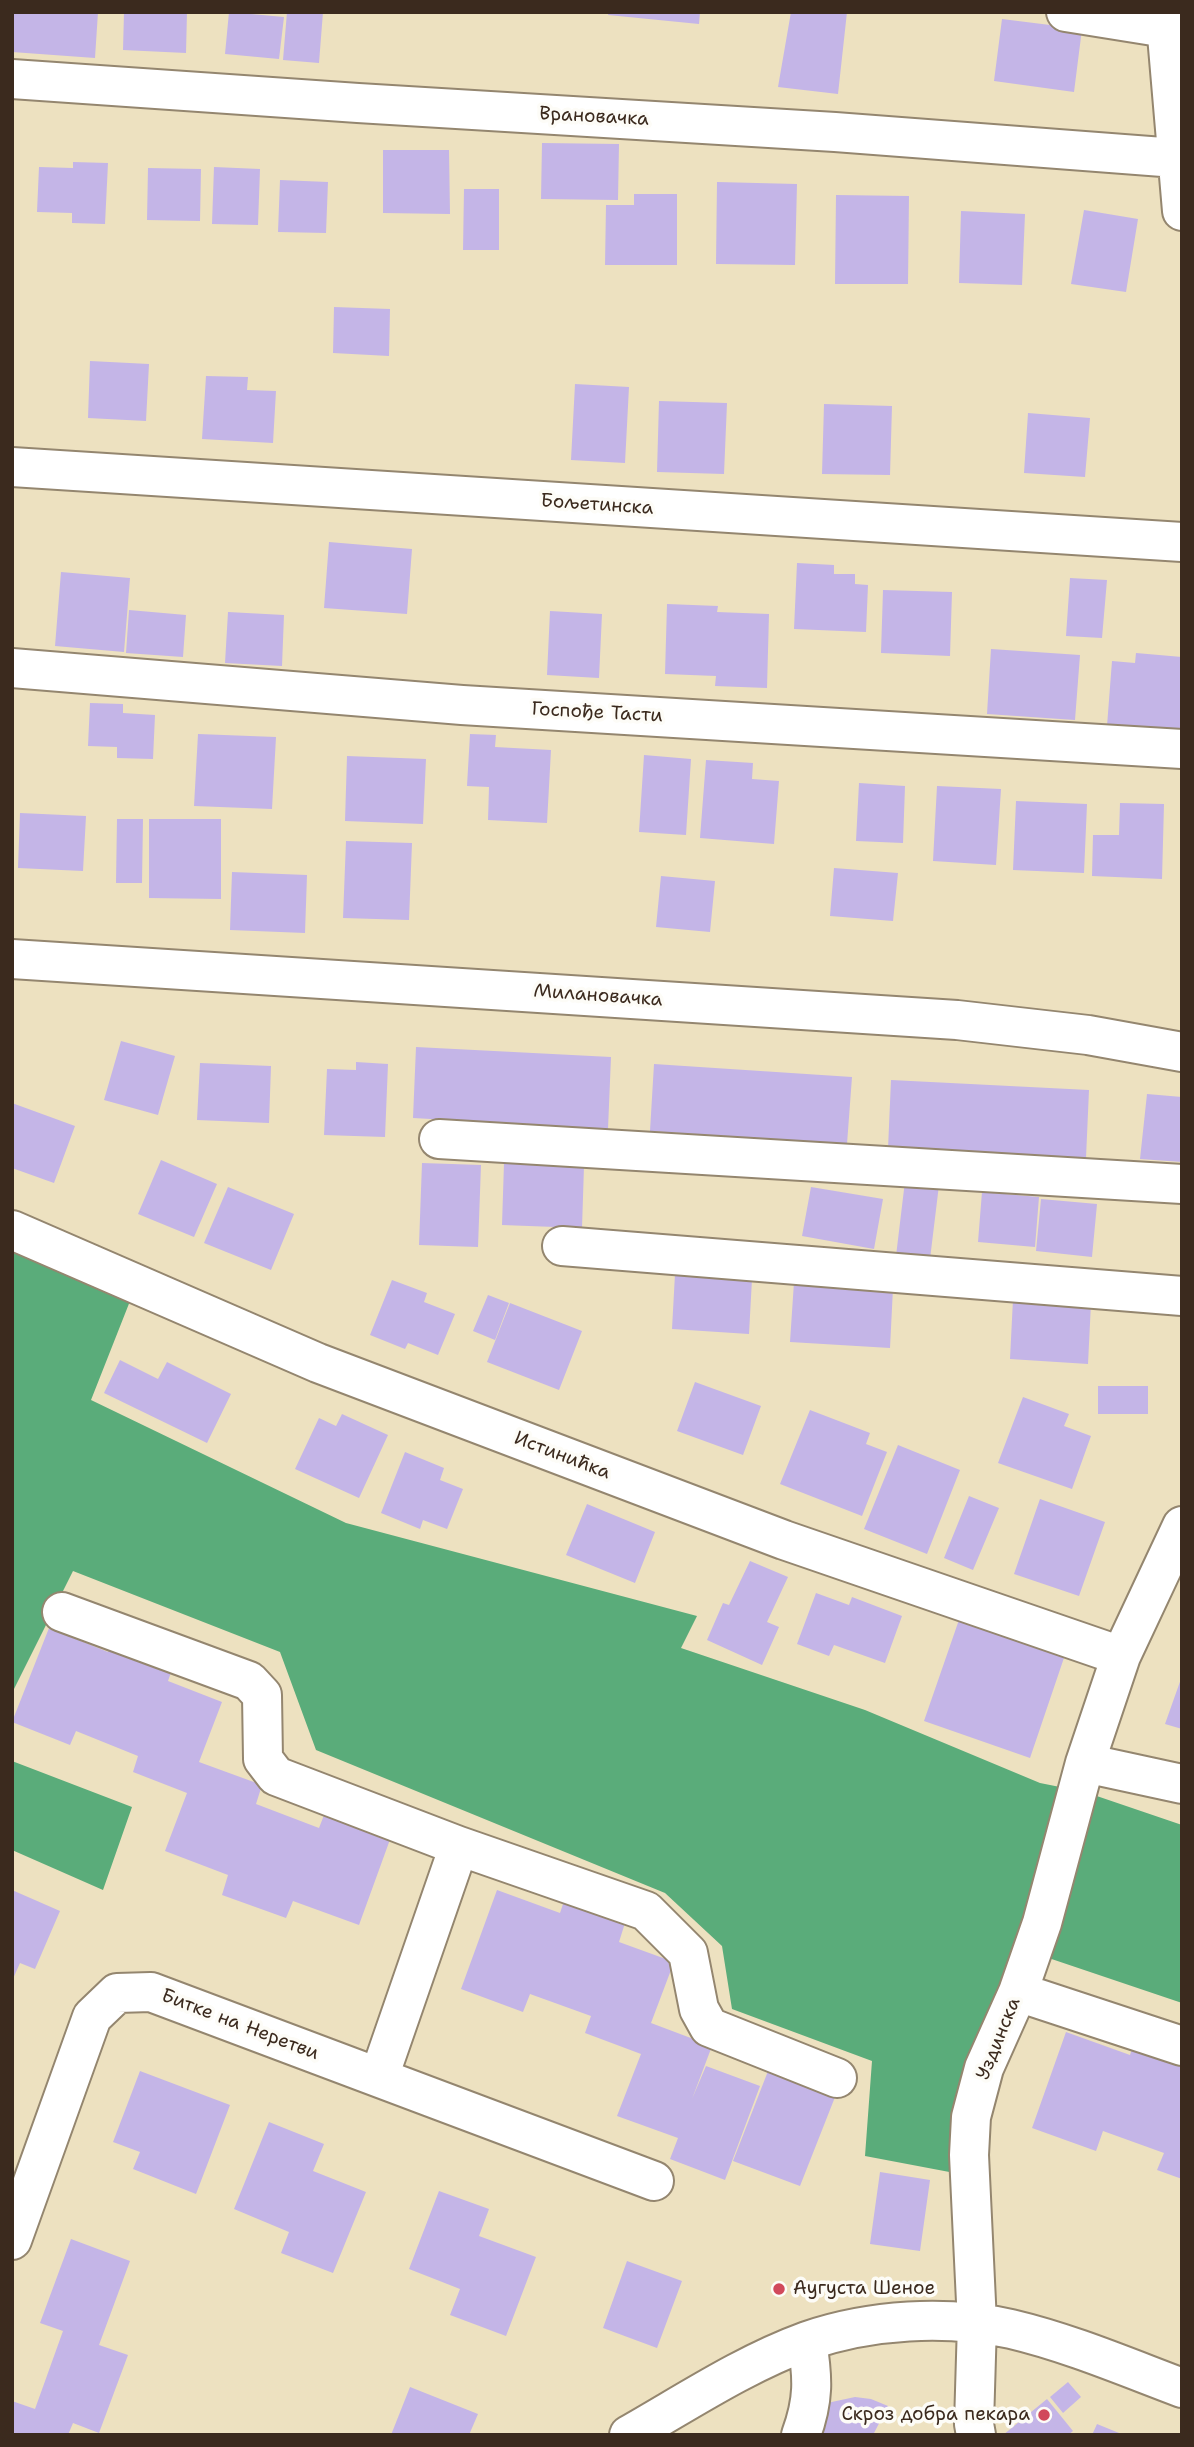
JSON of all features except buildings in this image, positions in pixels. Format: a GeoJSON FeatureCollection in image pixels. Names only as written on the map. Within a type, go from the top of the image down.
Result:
{"type":"FeatureCollection","features":[{"type":"Feature","properties":{"kind":"street"},"geometry":{"type":"LineString","coordinates":[[1066,12],[1165,20],[1182,211]]}},
{"type":"Feature","properties":{"kind":"street","name":"Врановачка"},"geometry":{"type":"LineString","coordinates":[[12,79],[835,132],[1177,158]]}},
{"type":"Feature","properties":{"kind":"street","name":"Бољетинска"},"geometry":{"type":"LineString","coordinates":[[12,467],[1182,542]]}},
{"type":"Feature","properties":{"kind":"street","name":"Госпође Тасти"},"geometry":{"type":"LineString","coordinates":[[12,668],[462,705],[1182,749]]}},
{"type":"Feature","properties":{"kind":"street","name":"Милановачка"},"geometry":{"type":"LineString","coordinates":[[12,959],[957,1020],[1088,1035],[1182,1052]]}},
{"type":"Feature","properties":{"kind":"street"},"geometry":{"type":"LineString","coordinates":[[439,1139],[1182,1184]]}},
{"type":"Feature","properties":{"kind":"street","name":"Истинићка"},"geometry":{"type":"LineString","coordinates":[[12,1230],[318,1363],[784,1540],[1121,1656]]}},
{"type":"Feature","properties":{"kind":"street"},"geometry":{"type":"LineString","coordinates":[[562,1246],[1182,1296]]}},
{"type":"Feature","properties":{"kind":"street","name":"Уздинска"},"geometry":{"type":"LineString","coordinates":[[976,2435],[977,2323],[970,2155],[971,2117],[984,2068],[1018,1992],[1042,1923],[1085,1763],[1121,1656],[1182,1527]]}},
{"type":"Feature","properties":{"kind":"street"},"geometry":{"type":"LineString","coordinates":[[62,1612],[249,1681],[262,1695],[263,1759],[276,1776],[459,1846],[646,1911],[688,1953],[699,2009],[709,2027],[837,2078]]}},
{"type":"Feature","properties":{"kind":"street"},"geometry":{"type":"LineString","coordinates":[[1085,1763],[1182,1784]]}},
{"type":"Feature","properties":{"kind":"street"},"geometry":{"type":"LineString","coordinates":[[379,2077],[459,1846]]}},
{"type":"Feature","properties":{"kind":"street","name":"Битке на Неретви"},"geometry":{"type":"LineString","coordinates":[[12,2240],[92,2017],[117,1993],[151,1992],[654,2181]]}},
{"type":"Feature","properties":{"kind":"street"},"geometry":{"type":"LineString","coordinates":[[1018,1992],[1182,2046]]}},
{"type":"Feature","properties":{"kind":"street"},"geometry":{"type":"LineString","coordinates":[[629,2435],[759,2362],[807,2342],[852,2329],[888,2324],[946,2321],[977,2323],[1012,2330],[1071,2346],[1182,2388]]}},
{"type":"Feature","properties":{"kind":"street"},"geometry":{"type":"LineString","coordinates":[[801,2435],[813,2393],[813,2375],[807,2342]]}},
{"type":"Feature","properties":{"kind":"green space"},"geometry":{"type":"Polygon","coordinates":[[[12,1251],[132,1296],[91,1400],[346,1523],[697,1616],[681,1648],[865,1710],[1040,1783],[1085,1792],[1182,1825],[1182,2003],[1016,1947],[960,2174],[865,2156],[872,2061],[732,2009],[722,1946],[665,1893],[316,1750],[280,1652],[73,1571],[12,1693],[12,1251]]]}},
{"type":"Feature","properties":{"kind":"green space"},"geometry":{"type":"Polygon","coordinates":[[[12,1761],[132,1807],[103,1890],[12,1850],[12,1761]]]}},
{"type":"Feature","properties":{"kind":"place","name":"Аугуста Шеное"},"geometry":{"type":"Point","coordinates":[779,2289]}},
{"type":"Feature","properties":{"kind":"place","name":"Скроз добра пекара"},"geometry":{"type":"Point","coordinates":[1044,2415]}}]}
